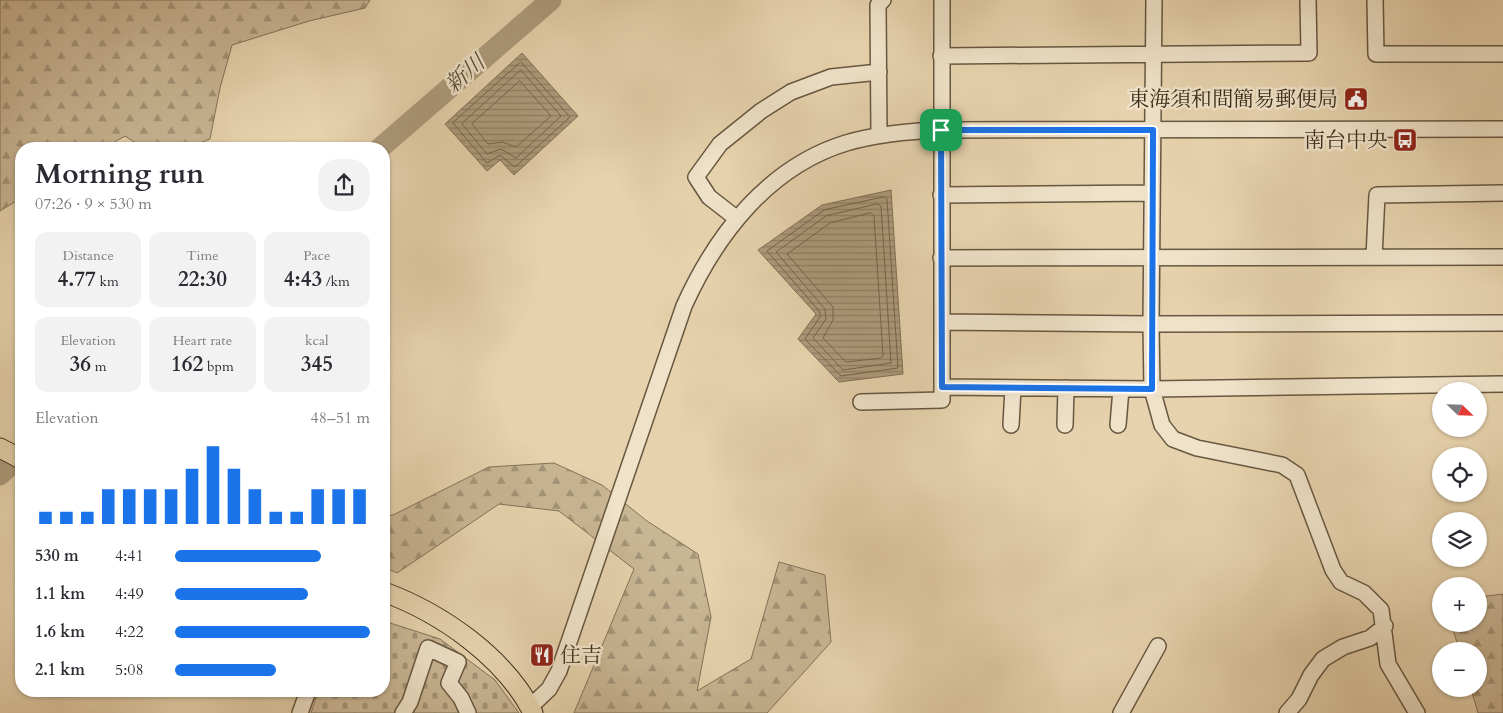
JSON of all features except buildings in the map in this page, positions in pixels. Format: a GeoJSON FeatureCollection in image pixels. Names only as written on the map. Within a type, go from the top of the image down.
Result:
{"type":"FeatureCollection","features":[{"type":"Feature","properties":{"kind":"main road"},"geometry":{"type":"LineString","coordinates":[[390,595],[449,624],[481,650],[506,676],[532,710]]}},
{"type":"Feature","properties":{"kind":"street"},"geometry":{"type":"LineString","coordinates":[[879,135],[878,5],[882,0]]}},
{"type":"Feature","properties":{"kind":"street"},"geometry":{"type":"LineString","coordinates":[[861,402],[942,400],[942,0]]}},
{"type":"Feature","properties":{"kind":"street"},"geometry":{"type":"LineString","coordinates":[[1154,0],[1152,389],[1162,425],[1173,439],[1197,448],[1282,465],[1297,475],[1333,570],[1341,582],[1364,593],[1381,610],[1385,626],[1388,664],[1417,713]]}},
{"type":"Feature","properties":{"kind":"street"},"geometry":{"type":"LineString","coordinates":[[941,56],[1309,53],[1308,0]]}},
{"type":"Feature","properties":{"kind":"street"},"geometry":{"type":"LineString","coordinates":[[1375,0],[1376,54],[1503,54]]}},
{"type":"Feature","properties":{"kind":"street"},"geometry":{"type":"LineString","coordinates":[[736,218],[709,197],[696,177],[720,144],[761,111],[791,92],[831,77],[879,72]]}},
{"type":"Feature","properties":{"kind":"street"},"geometry":{"type":"LineString","coordinates":[[532,710],[549,689],[559,671],[684,306],[713,249],[736,218],[759,195],[815,156],[846,144],[879,135],[941,130],[1503,129]]}},
{"type":"Feature","properties":{"kind":"street"},"geometry":{"type":"LineString","coordinates":[[941,195],[1152,193]]}},
{"type":"Feature","properties":{"kind":"street"},"geometry":{"type":"LineString","coordinates":[[1374,257],[1377,194],[1503,193]]}},
{"type":"Feature","properties":{"kind":"street"},"geometry":{"type":"LineString","coordinates":[[941,258],[1503,257]]}},
{"type":"Feature","properties":{"kind":"street"},"geometry":{"type":"LineString","coordinates":[[942,322],[1151,324],[1503,323]]}},
{"type":"Feature","properties":{"kind":"street"},"geometry":{"type":"LineString","coordinates":[[942,387],[1152,389],[1503,384]]}},
{"type":"Feature","properties":{"kind":"street"},"geometry":{"type":"LineString","coordinates":[[1011,425],[1013,388]]}},
{"type":"Feature","properties":{"kind":"street"},"geometry":{"type":"LineString","coordinates":[[1066,388],[1066,425]]}},
{"type":"Feature","properties":{"kind":"street"},"geometry":{"type":"LineString","coordinates":[[1118,425],[1121,389]]}},
{"type":"Feature","properties":{"kind":"street"},"geometry":{"type":"LineString","coordinates":[[1287,713],[1299,699],[1311,675],[1323,659],[1343,647],[1370,638],[1385,626]]}},
{"type":"Feature","properties":{"kind":"street"},"geometry":{"type":"LineString","coordinates":[[1121,713],[1158,646]]}},
{"type":"Feature","properties":{"kind":"street"},"geometry":{"type":"LineString","coordinates":[[403,713],[410,702],[428,648],[458,662],[448,683],[461,698],[468,713]]}},
{"type":"Feature","properties":{"kind":"street"},"geometry":{"type":"LineString","coordinates":[[300,713],[306,697]]}},
{"type":"Feature","properties":{"kind":"green space"},"geometry":{"type":"Polygon","coordinates":[[[0,0],[370,0],[365,8],[309,21],[232,45],[220,88],[210,139],[202,142],[134,142],[125,136],[114,142],[15,142],[15,202],[0,211],[0,0]]]}},
{"type":"Feature","properties":{"kind":"green space"},"geometry":{"type":"Polygon","coordinates":[[[554,463],[602,485],[647,521],[698,554],[711,617],[697,691],[751,659],[779,562],[825,575],[831,642],[767,713],[574,713],[634,569],[559,511],[499,504],[397,573],[390,570],[390,515],[489,467],[554,463]]]}},
{"type":"Feature","properties":{"kind":"green space"},"geometry":{"type":"Polygon","coordinates":[[[1503,594],[1503,713],[1478,713],[1473,697],[1487,697],[1487,642],[1457,642],[1454,632],[1487,632],[1487,596],[1503,594]]]}},
{"type":"Feature","properties":{"kind":"green space"},"geometry":{"type":"Polygon","coordinates":[[[390,623],[440,639],[495,680],[519,713],[311,713],[316,697],[390,697],[390,623]]]}},
{"type":"Feature","properties":{"kind":"water"},"geometry":{"type":"Polygon","coordinates":[[[522,53],[578,116],[514,175],[500,160],[487,171],[445,124],[522,53]]]}},
{"type":"Feature","properties":{"kind":"water"},"geometry":{"type":"Polygon","coordinates":[[[891,190],[903,374],[839,382],[798,339],[816,314],[758,250],[822,205],[891,190]]]}},
{"type":"Feature","properties":{"kind":"waterway","name":"新川"},"geometry":{"type":"LineString","coordinates":[[387,142],[551,0]]}},
{"type":"Feature","properties":{"kind":"waterway","name":"新川"},"geometry":{"type":"LineString","coordinates":[[0,475],[15,461]]}},
{"type":"Feature","properties":{"kind":"place","name":"東海須和間簡易郵便局"},"geometry":{"type":"Point","coordinates":[1356,99]}},
{"type":"Feature","properties":{"kind":"place","name":"南台中央"},"geometry":{"type":"Point","coordinates":[1405,140]}},
{"type":"Feature","properties":{"kind":"place","name":"住吉"},"geometry":{"type":"Point","coordinates":[542,655]}},
{"type":"Feature","properties":{"kind":"route"},"geometry":{"type":"LineString","coordinates":[[941,130],[1153,130],[1152,389],[942,387],[941,130]]}}]}
